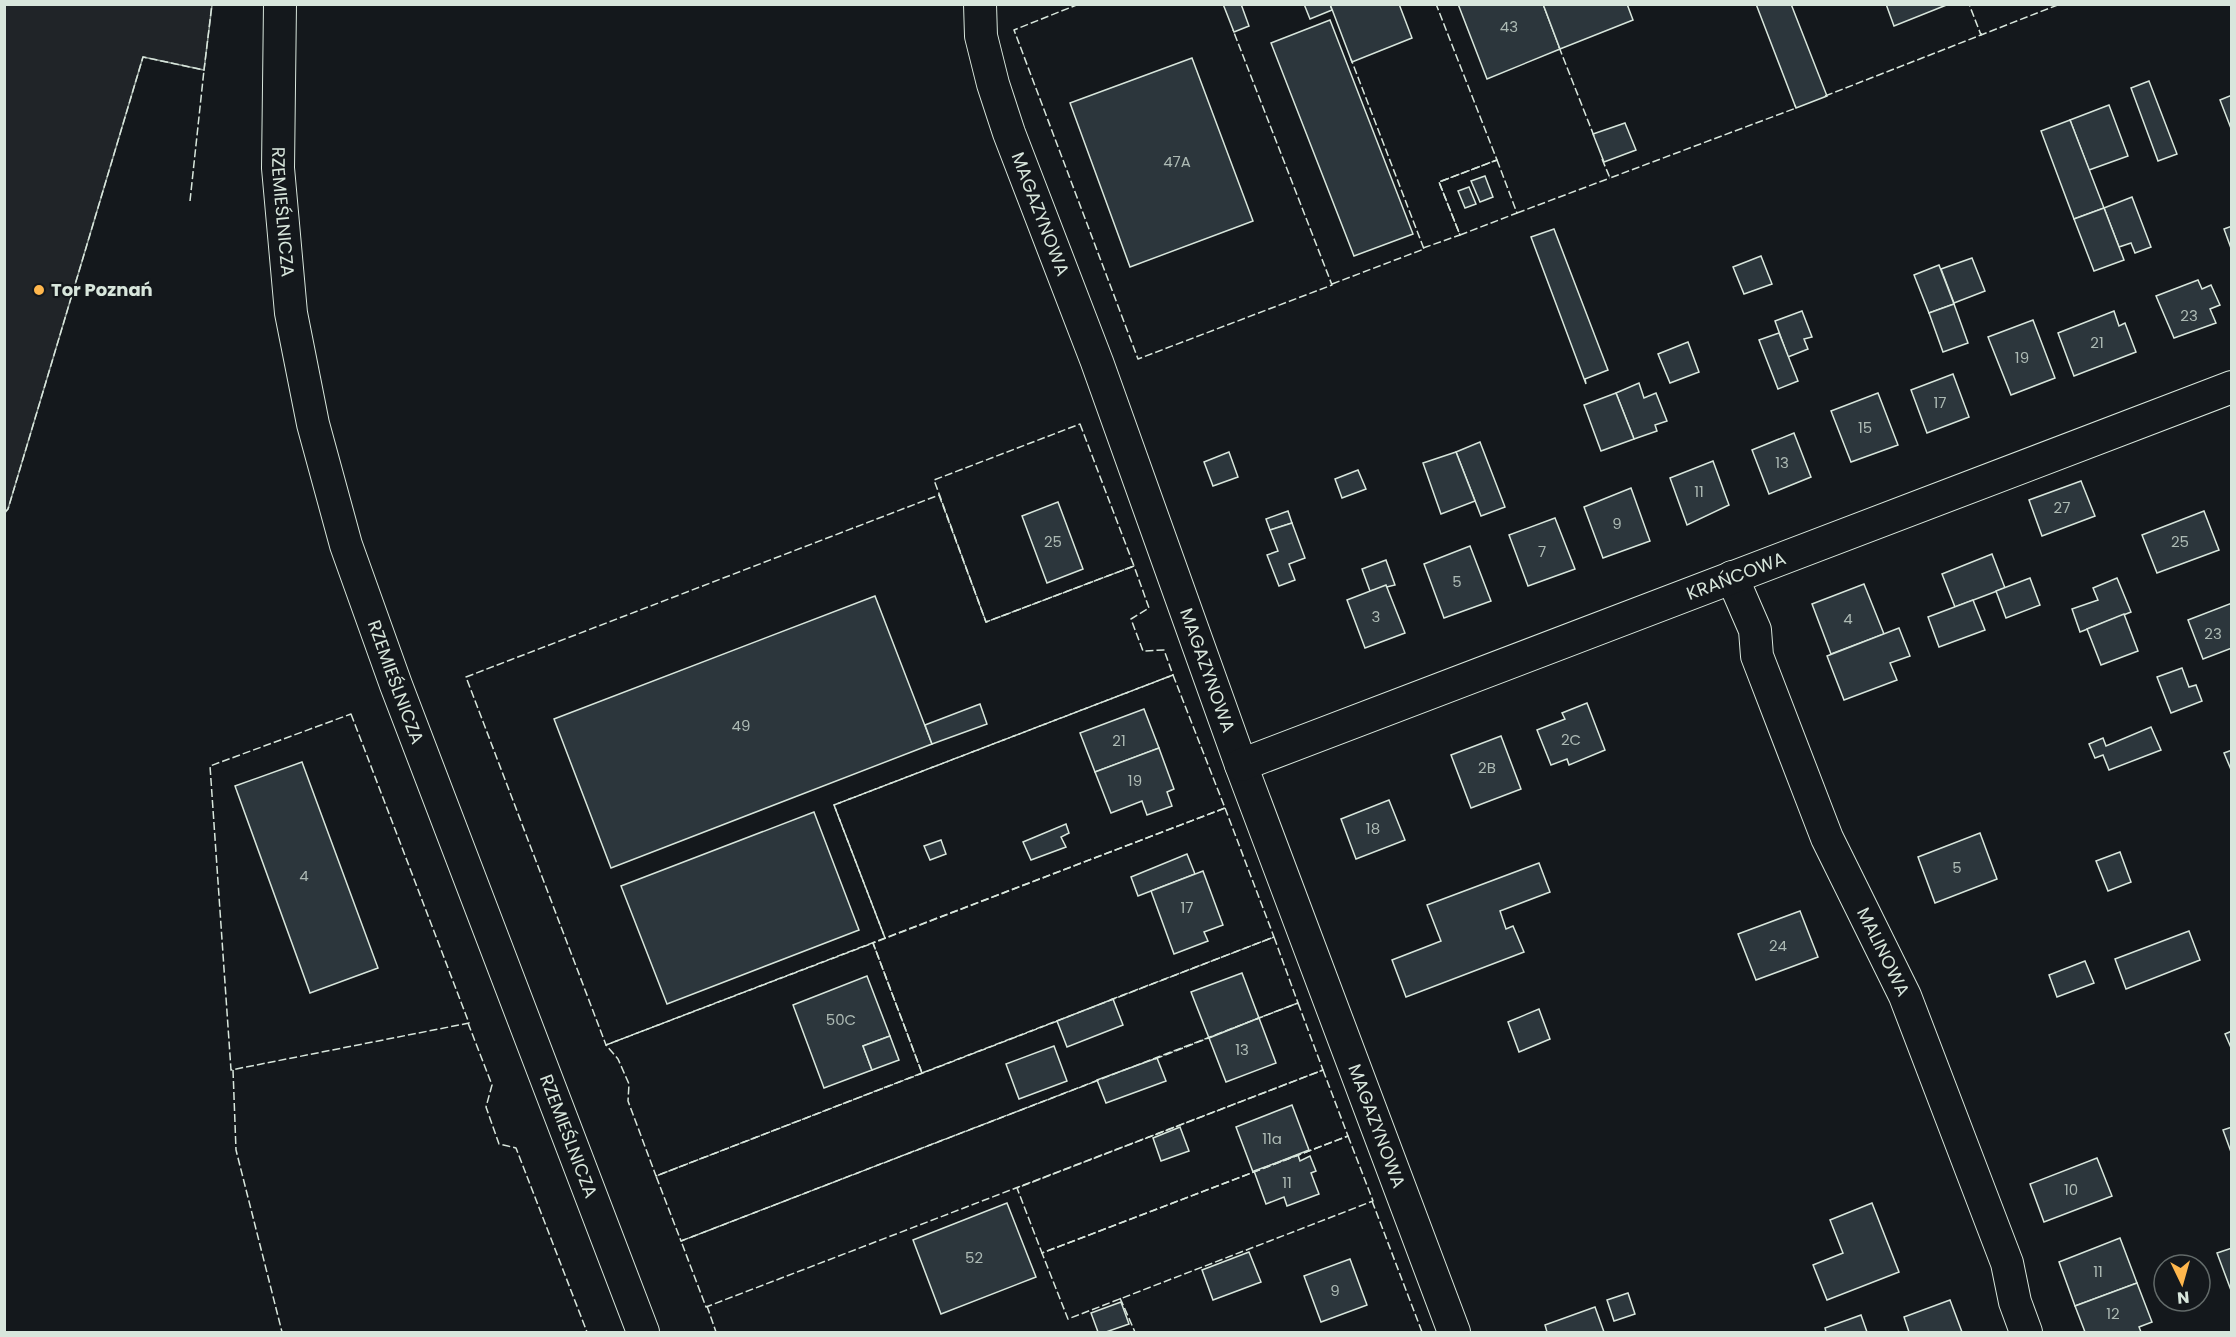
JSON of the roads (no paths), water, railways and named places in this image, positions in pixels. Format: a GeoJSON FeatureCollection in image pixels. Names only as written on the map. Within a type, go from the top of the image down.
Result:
{"type":"FeatureCollection","features":[{"type":"Feature","properties":{"kind":"street","name":"RZEMIEŚLNICZA"},"geometry":{"type":"LineString","coordinates":[[280,4],[278,168],[291,313],[313,424],[346,544],[396,685],[643,1332]]}},
{"type":"Feature","properties":{"kind":"street","name":"MAGAZYNOWA"},"geometry":{"type":"LineString","coordinates":[[980,4],[981,36],[1006,123],[1097,362],[1241,765],[1454,1332]]}},
{"type":"Feature","properties":{"kind":"street","name":"KRAŃCOWA"},"geometry":{"type":"LineString","coordinates":[[1241,765],[1732,577],[2231,390]]}},
{"type":"Feature","properties":{"kind":"street","name":"MALINOWA"},"geometry":{"type":"LineString","coordinates":[[1732,577],[1755,630],[1757,656],[1827,838],[1905,996],[2007,1263],[2015,1302],[2026,1332]]}},
{"type":"Feature","properties":{"kind":"place","name":"Tor Poznań"},"geometry":{"type":"Point","coordinates":[39,290]}}]}
